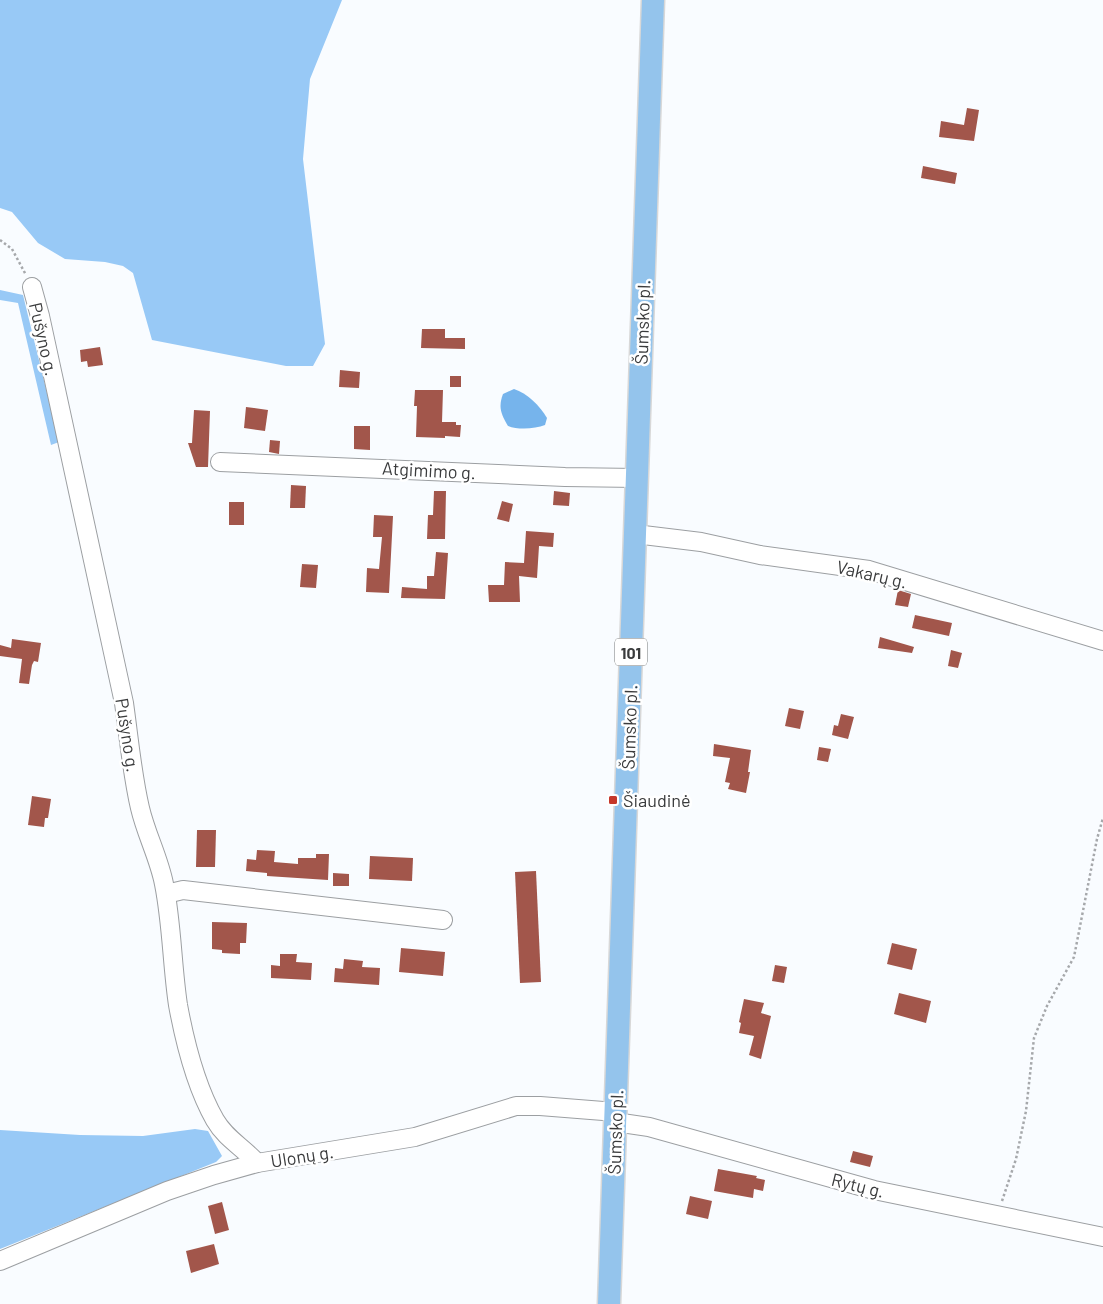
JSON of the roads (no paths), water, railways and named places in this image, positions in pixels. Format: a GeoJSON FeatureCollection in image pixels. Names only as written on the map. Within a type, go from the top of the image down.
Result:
{"type":"FeatureCollection","features":[{"type":"Feature","properties":{"kind":"main road","name":"Šumsko pl."},"geometry":{"type":"LineString","coordinates":[[609,1304],[653,0]]}},
{"type":"Feature","properties":{"kind":"street","name":"Pušyno g."},"geometry":{"type":"LineString","coordinates":[[32,287],[40,316],[124,703],[140,809],[164,882],[169,911],[178,1004],[190,1055],[199,1086],[215,1120],[228,1137],[257,1163]]}},
{"type":"Feature","properties":{"kind":"street","name":"Atgimimo g."},"geometry":{"type":"LineString","coordinates":[[220,462],[565,477],[637,478]]}},
{"type":"Feature","properties":{"kind":"street","name":"Vakarų g."},"geometry":{"type":"LineString","coordinates":[[635,534],[701,542],[760,555],[869,570],[1103,641]]}},
{"type":"Feature","properties":{"kind":"street"},"geometry":{"type":"LineString","coordinates":[[166,894],[183,890],[443,920]]}},
{"type":"Feature","properties":{"kind":"street","name":"Ulonų g."},"geometry":{"type":"LineString","coordinates":[[0,1261],[167,1191],[214,1174],[257,1163],[415,1138],[516,1106],[540,1106],[616,1117]]}},
{"type":"Feature","properties":{"kind":"street","name":"Rytų g."},"geometry":{"type":"LineString","coordinates":[[616,1117],[874,1190],[1103,1237]]}},
{"type":"Feature","properties":{"kind":"place","name":"Šiaudinė"},"geometry":{"type":"Point","coordinates":[613,800]}}]}
